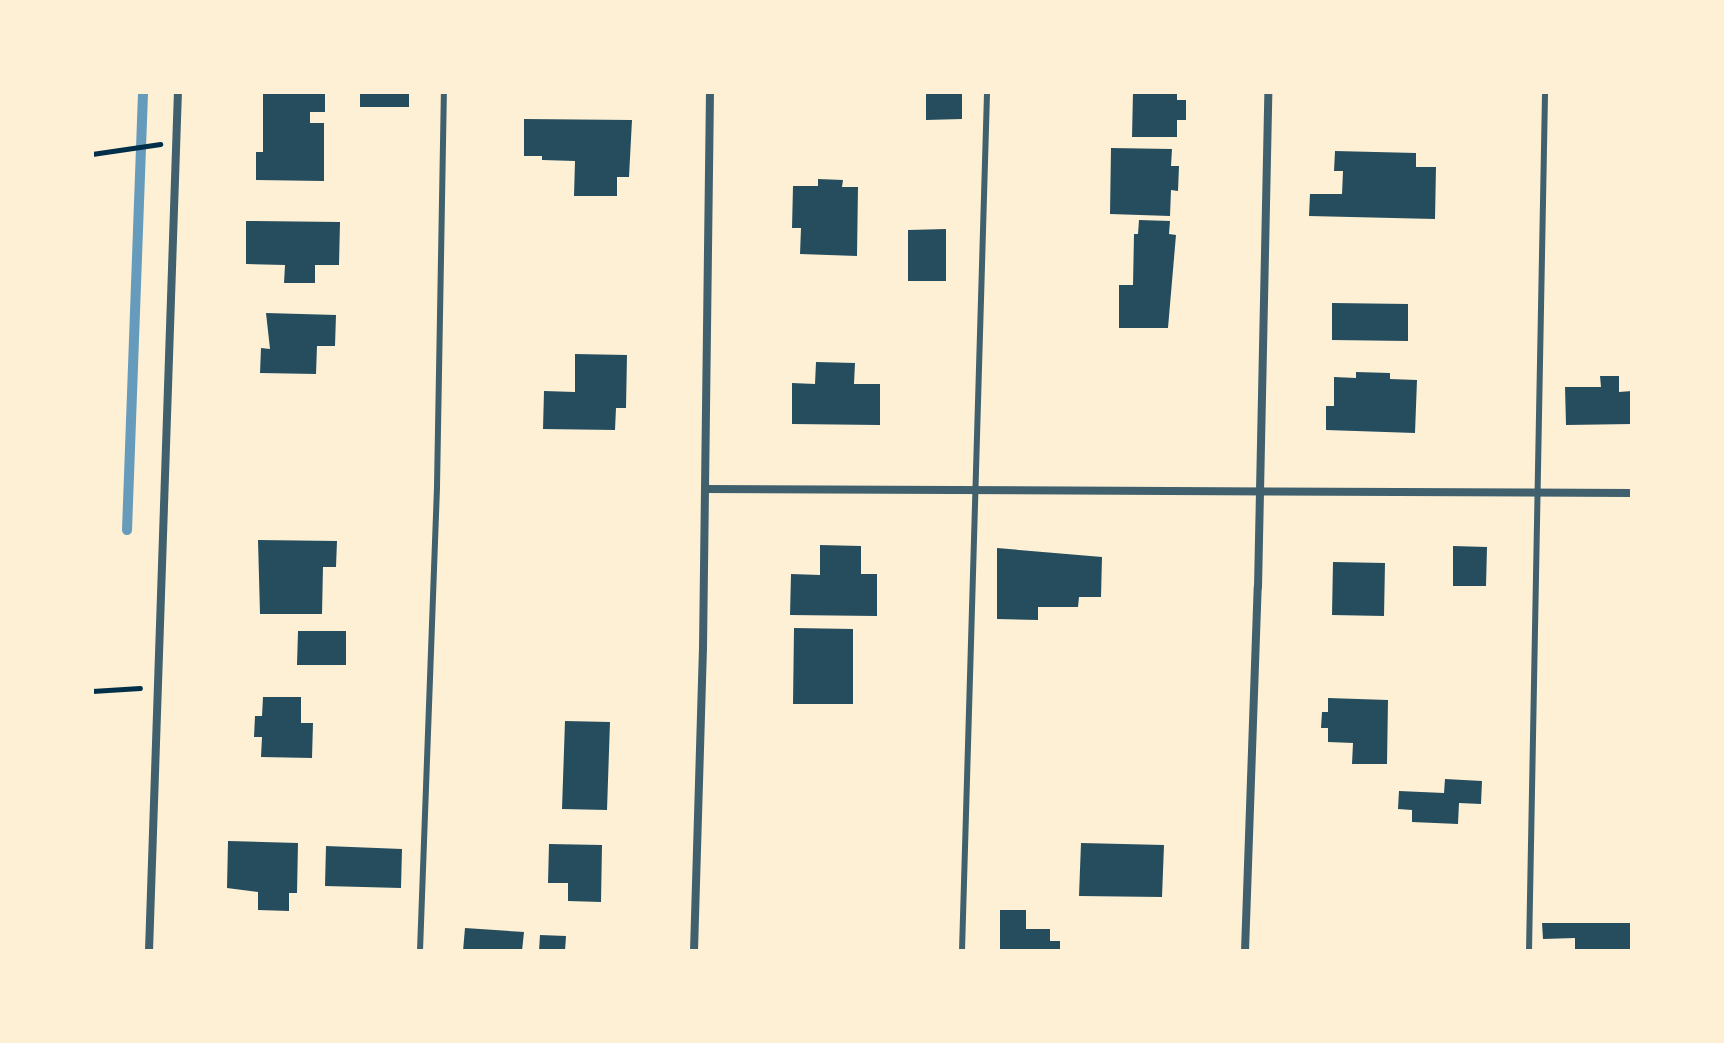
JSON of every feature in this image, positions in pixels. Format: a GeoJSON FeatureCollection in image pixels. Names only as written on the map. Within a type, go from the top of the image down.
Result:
{"type":"FeatureCollection","features":[{"type":"Feature","properties":{"kind":"street"},"geometry":{"type":"LineString","coordinates":[[149,951],[178,92]]}},
{"type":"Feature","properties":{"kind":"street"},"geometry":{"type":"LineString","coordinates":[[694,951],[710,92]]}},
{"type":"Feature","properties":{"kind":"street"},"geometry":{"type":"LineString","coordinates":[[1245,951],[1268,92]]}},
{"type":"Feature","properties":{"kind":"street"},"geometry":{"type":"LineString","coordinates":[[705,489],[1632,493]]}},
{"type":"Feature","properties":{"kind":"lane"},"geometry":{"type":"LineString","coordinates":[[420,951],[436,502],[444,92]]}},
{"type":"Feature","properties":{"kind":"lane"},"geometry":{"type":"LineString","coordinates":[[962,951],[987,92]]}},
{"type":"Feature","properties":{"kind":"lane"},"geometry":{"type":"LineString","coordinates":[[1529,951],[1545,92]]}},
{"type":"Feature","properties":{"kind":"path"},"geometry":{"type":"LineString","coordinates":[[92,154],[177,142]]}},
{"type":"Feature","properties":{"kind":"path"},"geometry":{"type":"LineString","coordinates":[[92,691],[157,687]]}},
{"type":"Feature","properties":{"kind":"building"},"geometry":{"type":"Polygon","coordinates":[[[263,92],[325,92],[325,112],[310,112],[310,123],[324,123],[324,181],[256,180],[256,152],[263,152],[263,92]]]}},
{"type":"Feature","properties":{"kind":"building"},"geometry":{"type":"Polygon","coordinates":[[[360,92],[409,92],[409,107],[360,107],[360,92]]]}},
{"type":"Feature","properties":{"kind":"building"},"geometry":{"type":"Polygon","coordinates":[[[926,92],[962,92],[962,119],[926,120],[926,92]]]}},
{"type":"Feature","properties":{"kind":"building"},"geometry":{"type":"Polygon","coordinates":[[[1133,92],[1177,92],[1177,100],[1186,100],[1186,120],[1177,120],[1177,137],[1132,137],[1133,92]]]}},
{"type":"Feature","properties":{"kind":"building"},"geometry":{"type":"Polygon","coordinates":[[[524,119],[632,120],[629,177],[617,177],[617,196],[574,196],[575,161],[524,156],[524,119]]]}},
{"type":"Feature","properties":{"kind":"building"},"geometry":{"type":"Polygon","coordinates":[[[1111,148],[1172,149],[1171,166],[1179,166],[1178,191],[1171,190],[1170,216],[1110,214],[1111,148]]]}},
{"type":"Feature","properties":{"kind":"building"},"geometry":{"type":"Polygon","coordinates":[[[1335,151],[1416,153],[1416,167],[1436,167],[1435,219],[1309,216],[1310,194],[1342,194],[1343,171],[1334,171],[1335,151]]]}},
{"type":"Feature","properties":{"kind":"building"},"geometry":{"type":"Polygon","coordinates":[[[818,179],[843,180],[842,187],[858,187],[857,256],[800,254],[801,228],[792,228],[793,186],[818,186],[818,179]]]}},
{"type":"Feature","properties":{"kind":"building"},"geometry":{"type":"Polygon","coordinates":[[[1139,220],[1170,221],[1169,234],[1176,235],[1168,328],[1119,328],[1119,285],[1133,285],[1134,234],[1138,234],[1139,220]]]}},
{"type":"Feature","properties":{"kind":"building"},"geometry":{"type":"Polygon","coordinates":[[[246,221],[340,222],[339,265],[315,265],[315,283],[284,283],[285,265],[246,264],[246,221]]]}},
{"type":"Feature","properties":{"kind":"building"},"geometry":{"type":"Polygon","coordinates":[[[946,229],[946,281],[908,281],[908,230],[946,229]]]}},
{"type":"Feature","properties":{"kind":"building"},"geometry":{"type":"Polygon","coordinates":[[[1332,303],[1408,304],[1408,341],[1332,340],[1332,303]]]}},
{"type":"Feature","properties":{"kind":"building"},"geometry":{"type":"Polygon","coordinates":[[[266,313],[336,315],[335,346],[317,346],[316,374],[260,373],[261,348],[270,349],[266,313]]]}},
{"type":"Feature","properties":{"kind":"building"},"geometry":{"type":"Polygon","coordinates":[[[575,354],[627,355],[626,408],[616,408],[615,430],[543,429],[544,391],[575,392],[575,354]]]}},
{"type":"Feature","properties":{"kind":"building"},"geometry":{"type":"Polygon","coordinates":[[[816,362],[855,363],[854,384],[880,384],[880,425],[792,424],[792,383],[815,384],[816,362]]]}},
{"type":"Feature","properties":{"kind":"building"},"geometry":{"type":"Polygon","coordinates":[[[1356,372],[1390,373],[1390,379],[1417,380],[1415,433],[1326,430],[1326,406],[1334,406],[1334,377],[1356,378],[1356,372]]]}},
{"type":"Feature","properties":{"kind":"building"},"geometry":{"type":"Polygon","coordinates":[[[1600,376],[1619,376],[1619,392],[1632,391],[1632,424],[1566,425],[1565,387],[1601,387],[1600,376]]]}},
{"type":"Feature","properties":{"kind":"building"},"geometry":{"type":"Polygon","coordinates":[[[258,540],[337,541],[336,567],[323,567],[322,614],[260,614],[258,540]]]}},
{"type":"Feature","properties":{"kind":"building"},"geometry":{"type":"Polygon","coordinates":[[[820,545],[861,546],[861,574],[877,574],[877,616],[790,615],[791,574],[820,575],[820,545]]]}},
{"type":"Feature","properties":{"kind":"building"},"geometry":{"type":"Polygon","coordinates":[[[1453,546],[1487,547],[1486,586],[1453,586],[1453,546]]]}},
{"type":"Feature","properties":{"kind":"building"},"geometry":{"type":"Polygon","coordinates":[[[997,548],[1102,557],[1101,597],[1079,597],[1078,607],[1038,607],[1038,620],[997,619],[997,548]]]}},
{"type":"Feature","properties":{"kind":"building"},"geometry":{"type":"Polygon","coordinates":[[[1333,562],[1385,563],[1384,616],[1332,615],[1333,562]]]}},
{"type":"Feature","properties":{"kind":"building"},"geometry":{"type":"Polygon","coordinates":[[[794,628],[853,629],[853,704],[793,704],[794,628]]]}},
{"type":"Feature","properties":{"kind":"building"},"geometry":{"type":"Polygon","coordinates":[[[298,631],[346,631],[346,665],[297,665],[298,631]]]}},
{"type":"Feature","properties":{"kind":"building"},"geometry":{"type":"Polygon","coordinates":[[[263,697],[301,697],[301,723],[313,723],[312,758],[261,757],[262,737],[254,737],[255,716],[262,716],[263,697]]]}},
{"type":"Feature","properties":{"kind":"building"},"geometry":{"type":"Polygon","coordinates":[[[1328,698],[1388,700],[1387,764],[1352,764],[1353,743],[1328,742],[1328,728],[1321,728],[1322,712],[1328,712],[1328,698]]]}},
{"type":"Feature","properties":{"kind":"building"},"geometry":{"type":"Polygon","coordinates":[[[565,721],[610,722],[607,810],[562,809],[565,721]]]}},
{"type":"Feature","properties":{"kind":"building"},"geometry":{"type":"Polygon","coordinates":[[[1445,779],[1482,781],[1481,804],[1459,803],[1458,824],[1412,822],[1412,810],[1398,809],[1399,791],[1444,793],[1445,779]]]}},
{"type":"Feature","properties":{"kind":"building"},"geometry":{"type":"Polygon","coordinates":[[[228,841],[298,843],[297,893],[289,893],[289,911],[258,910],[258,892],[227,888],[228,841]]]}},
{"type":"Feature","properties":{"kind":"building"},"geometry":{"type":"Polygon","coordinates":[[[1081,843],[1164,845],[1162,897],[1079,896],[1081,843]]]}},
{"type":"Feature","properties":{"kind":"building"},"geometry":{"type":"Polygon","coordinates":[[[549,844],[602,845],[601,902],[568,901],[568,883],[548,883],[549,844]]]}},
{"type":"Feature","properties":{"kind":"building"},"geometry":{"type":"Polygon","coordinates":[[[326,846],[402,849],[401,888],[325,886],[326,846]]]}},
{"type":"Feature","properties":{"kind":"building"},"geometry":{"type":"Polygon","coordinates":[[[1000,910],[1026,910],[1026,929],[1050,929],[1050,941],[1060,941],[1060,951],[1000,951],[1000,910]]]}},
{"type":"Feature","properties":{"kind":"building"},"geometry":{"type":"Polygon","coordinates":[[[1542,923],[1632,923],[1632,951],[1575,951],[1575,938],[1543,939],[1542,923]]]}},
{"type":"Feature","properties":{"kind":"building"},"geometry":{"type":"Polygon","coordinates":[[[465,928],[524,932],[522,951],[463,951],[465,928]]]}},
{"type":"Feature","properties":{"kind":"building"},"geometry":{"type":"Polygon","coordinates":[[[540,935],[566,936],[565,951],[539,951],[540,935]]]}},
{"type":"Feature","properties":{"kind":"waterway"},"geometry":{"type":"LineString","coordinates":[[127,530],[143,92]]}}]}
